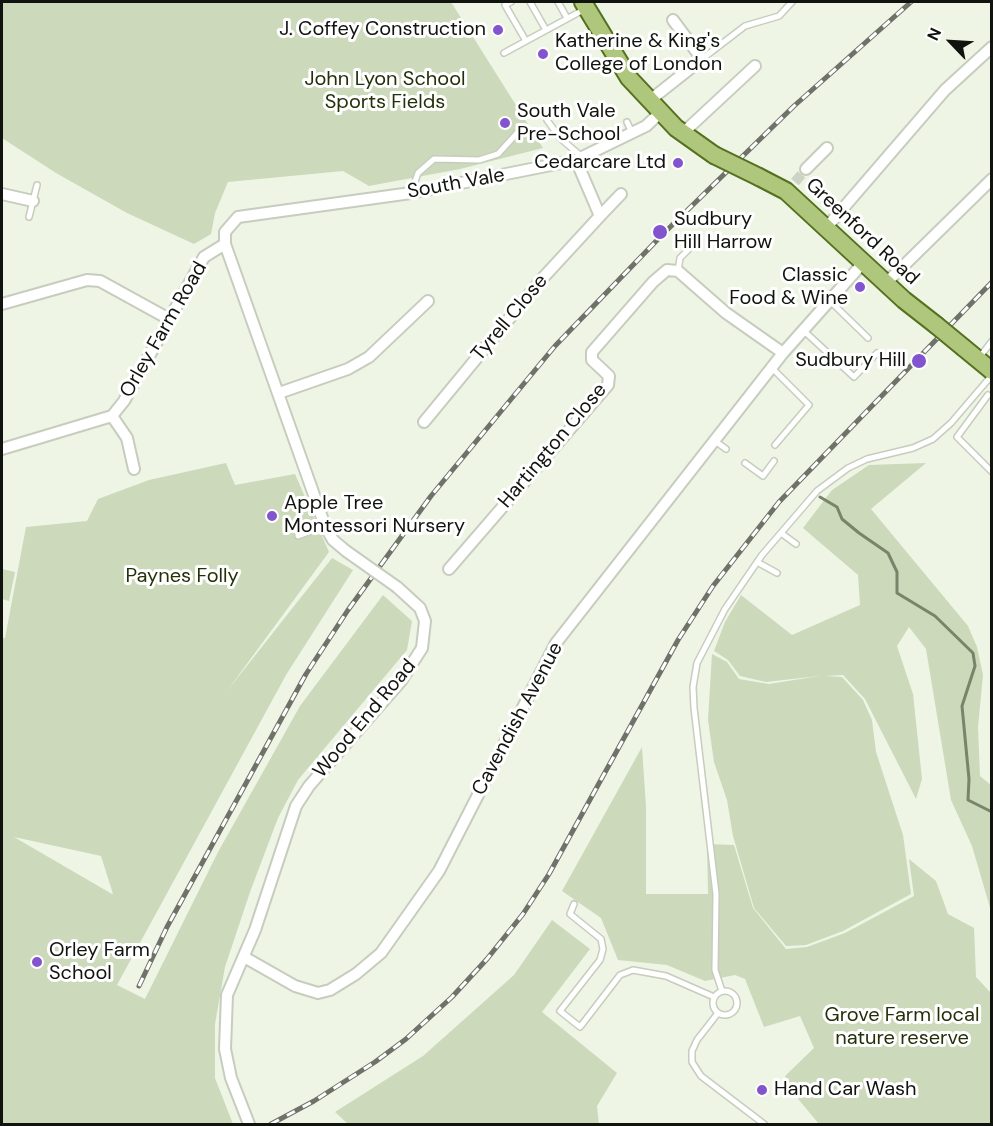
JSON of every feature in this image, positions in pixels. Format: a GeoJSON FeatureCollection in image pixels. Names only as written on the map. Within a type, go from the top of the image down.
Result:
{"type":"FeatureCollection","features":[{"type":"Feature","properties":{"kind":"main road","name":"Greenford Road"},"geometry":{"type":"LineString","coordinates":[[585,5],[616,60],[655,107],[683,133],[714,155],[759,177],[790,186],[863,262],[992,373]]}},
{"type":"Feature","properties":{"kind":"street"},"geometry":{"type":"LineString","coordinates":[[673,20],[702,59]]}},
{"type":"Feature","properties":{"kind":"street"},"geometry":{"type":"LineString","coordinates":[[827,227],[945,90],[992,47]]}},
{"type":"Feature","properties":{"kind":"street","name":"South Vale"},"geometry":{"type":"LineString","coordinates":[[225,244],[225,232],[238,217],[411,193],[579,158],[646,126],[655,107],[702,59]]}},
{"type":"Feature","properties":{"kind":"street"},"geometry":{"type":"LineString","coordinates":[[683,133],[755,66]]}},
{"type":"Feature","properties":{"kind":"street"},"geometry":{"type":"LineString","coordinates":[[807,169],[827,148]]}},
{"type":"Feature","properties":{"kind":"street"},"geometry":{"type":"LineString","coordinates":[[579,158],[600,216]]}},
{"type":"Feature","properties":{"kind":"street"},"geometry":{"type":"LineString","coordinates":[[886,283],[992,179]]}},
{"type":"Feature","properties":{"kind":"street"},"geometry":{"type":"LineString","coordinates":[[2,194],[33,201]]}},
{"type":"Feature","properties":{"kind":"street","name":"Tyrell Close"},"geometry":{"type":"LineString","coordinates":[[424,422],[541,280],[621,194]]}},
{"type":"Feature","properties":{"kind":"street","name":"Orley Farm Road"},"geometry":{"type":"LineString","coordinates":[[2,449],[112,416],[124,401],[204,257],[225,244]]}},
{"type":"Feature","properties":{"kind":"street","name":"Wood End Road"},"geometry":{"type":"LineString","coordinates":[[225,244],[325,526],[333,540],[397,587],[420,608],[425,621],[422,648],[400,681],[364,726],[309,786],[297,806],[244,957],[226,995],[224,1028],[231,1078],[249,1125]]}},
{"type":"Feature","properties":{"kind":"street","name":"Cavendish Avenue"},"geometry":{"type":"LineString","coordinates":[[244,957],[296,986],[318,993],[330,990],[347,980],[381,953],[439,871],[556,643],[783,353],[828,299],[863,262]]}},
{"type":"Feature","properties":{"kind":"street","name":"Hartington Close"},"geometry":{"type":"LineString","coordinates":[[449,569],[608,385],[609,376],[592,360],[592,352],[653,282],[667,270],[678,271]]}},
{"type":"Feature","properties":{"kind":"street"},"geometry":{"type":"LineString","coordinates":[[678,271],[726,313],[783,353]]}},
{"type":"Feature","properties":{"kind":"street"},"geometry":{"type":"LineString","coordinates":[[2,304],[87,280],[100,281],[169,319]]}},
{"type":"Feature","properties":{"kind":"street"},"geometry":{"type":"LineString","coordinates":[[279,393],[348,369],[369,357],[428,302]]}},
{"type":"Feature","properties":{"kind":"street"},"geometry":{"type":"LineString","coordinates":[[112,416],[127,438],[134,469]]}},
{"type":"Feature","properties":{"kind":"lane"},"geometry":{"type":"LineString","coordinates":[[511,2],[505,5],[526,41]]}},
{"type":"Feature","properties":{"kind":"lane"},"geometry":{"type":"LineString","coordinates":[[530,2],[546,30]]}},
{"type":"Feature","properties":{"kind":"lane"},"geometry":{"type":"LineString","coordinates":[[558,2],[567,18]]}},
{"type":"Feature","properties":{"kind":"lane"},"geometry":{"type":"LineString","coordinates":[[702,59],[745,26],[779,16],[792,2]]}},
{"type":"Feature","properties":{"kind":"lane"},"geometry":{"type":"LineString","coordinates":[[504,53],[567,18],[585,5]]}},
{"type":"Feature","properties":{"kind":"lane"},"geometry":{"type":"LineString","coordinates":[[547,120],[579,158]]}},
{"type":"Feature","properties":{"kind":"lane"},"geometry":{"type":"LineString","coordinates":[[627,122],[632,133]]}},
{"type":"Feature","properties":{"kind":"lane"},"geometry":{"type":"LineString","coordinates":[[411,193],[418,174],[434,159],[479,160],[498,154],[519,131]]}},
{"type":"Feature","properties":{"kind":"lane"},"geometry":{"type":"LineString","coordinates":[[29,217],[38,185]]}},
{"type":"Feature","properties":{"kind":"lane"},"geometry":{"type":"LineString","coordinates":[[678,271],[680,258],[688,250]]}},
{"type":"Feature","properties":{"kind":"lane"},"geometry":{"type":"LineString","coordinates":[[828,299],[868,338]]}},
{"type":"Feature","properties":{"kind":"lane"},"geometry":{"type":"LineString","coordinates":[[802,330],[854,377],[877,353]]}},
{"type":"Feature","properties":{"kind":"lane"},"geometry":{"type":"LineString","coordinates":[[978,360],[992,341]]}},
{"type":"Feature","properties":{"kind":"lane"},"geometry":{"type":"LineString","coordinates":[[772,368],[809,405],[775,446]]}},
{"type":"Feature","properties":{"kind":"lane"},"geometry":{"type":"LineString","coordinates":[[722,991],[715,970],[716,894],[693,687],[697,663],[724,609],[757,562],[817,491],[848,468],[867,459],[913,448],[933,439],[951,423],[992,373]]}},
{"type":"Feature","properties":{"kind":"lane"},"geometry":{"type":"LineString","coordinates":[[988,395],[957,437],[992,472]]}},
{"type":"Feature","properties":{"kind":"lane"},"geometry":{"type":"LineString","coordinates":[[714,441],[726,449]]}},
{"type":"Feature","properties":{"kind":"lane"},"geometry":{"type":"LineString","coordinates":[[745,462],[763,476],[774,461]]}},
{"type":"Feature","properties":{"kind":"lane"},"geometry":{"type":"LineString","coordinates":[[298,536],[325,526]]}},
{"type":"Feature","properties":{"kind":"lane"},"geometry":{"type":"LineString","coordinates":[[781,533],[796,544]]}},
{"type":"Feature","properties":{"kind":"lane"},"geometry":{"type":"LineString","coordinates":[[757,562],[777,573]]}},
{"type":"Feature","properties":{"kind":"lane"},"geometry":{"type":"LineString","coordinates":[[574,904],[570,914],[600,939],[603,949],[600,960],[560,1011],[580,1028],[620,975],[633,970],[666,976],[714,997]]}},
{"type":"Feature","properties":{"kind":"lane"},"geometry":{"type":"LineString","coordinates":[[722,991],[730,992],[736,998],[736,1007],[731,1014],[718,1013],[713,1006],[714,997],[722,991]]}},
{"type":"Feature","properties":{"kind":"lane"},"geometry":{"type":"LineString","coordinates":[[718,1013],[697,1040],[692,1051],[692,1062],[701,1076],[764,1125]]}},
{"type":"Feature","properties":{"kind":"green space","name":"John Lyon School Sports Fields"},"geometry":{"type":"Polygon","coordinates":[[[2,2],[451,2],[543,148],[460,169],[369,186],[343,171],[228,182],[215,213],[211,234],[194,244],[127,213],[56,173],[2,138],[2,2]]]}},
{"type":"Feature","properties":{"kind":"green space","name":"Paynes Folly"},"geometry":{"type":"Polygon","coordinates":[[[226,463],[235,485],[295,474],[329,552],[227,691],[332,558],[353,570],[286,675],[117,985],[145,999],[218,852],[300,706],[383,595],[412,621],[407,650],[298,780],[278,818],[250,892],[225,967],[215,1024],[215,1078],[233,1124],[2,1124],[2,638],[5,638],[26,527],[87,521],[98,499],[149,480],[226,463]],[[14,837],[113,894],[101,856],[14,837]]]}},
{"type":"Feature","properties":{"kind":"green space"},"geometry":{"type":"Polygon","coordinates":[[[926,463],[871,509],[968,626],[977,647],[983,675],[978,727],[980,776],[991,785],[991,911],[972,846],[951,800],[926,649],[909,627],[897,646],[913,694],[922,779],[916,799],[865,699],[843,675],[825,676],[842,677],[863,700],[872,720],[876,752],[903,835],[911,894],[843,931],[806,945],[786,946],[754,908],[733,836],[727,800],[714,762],[708,720],[712,654],[727,662],[739,679],[769,684],[819,676],[766,682],[740,676],[728,660],[714,651],[725,622],[741,595],[792,635],[860,605],[858,575],[803,528],[832,490],[869,465],[926,463]]]}},
{"type":"Feature","properties":{"kind":"green space"},"geometry":{"type":"Polygon","coordinates":[[[2,569],[15,572],[9,601],[2,599],[2,569]]]}},
{"type":"Feature","properties":{"kind":"green space","name":"Grove Farm local nature reserve"},"geometry":{"type":"Polygon","coordinates":[[[642,747],[646,807],[646,894],[708,894],[707,844],[734,845],[753,908],[786,949],[807,947],[845,933],[914,896],[909,859],[936,881],[948,914],[974,928],[976,977],[991,993],[991,1124],[819,1124],[799,1100],[785,1076],[814,1048],[800,1016],[764,1027],[745,979],[735,975],[705,981],[667,965],[618,960],[601,918],[562,891],[642,747]]]}},
{"type":"Feature","properties":{"kind":"green space"},"geometry":{"type":"Polygon","coordinates":[[[552,920],[590,949],[542,1012],[617,1073],[597,1106],[599,1124],[348,1124],[335,1112],[423,1056],[514,975],[552,920]]]}},
{"type":"Feature","properties":{"kind":"waterway"},"geometry":{"type":"LineString","coordinates":[[820,497],[837,507],[842,519],[888,553],[897,572],[897,593],[935,616],[973,653],[975,666],[962,706],[969,779],[968,800],[992,812]]}},
{"type":"Feature","properties":{"kind":"tunnel"},"geometry":{"type":"LineString","coordinates":[[795,182],[806,169]]}},
{"type":"Feature","properties":{"kind":"railway"},"geometry":{"type":"LineString","coordinates":[[139,986],[167,927],[306,674],[348,610],[431,496],[555,346],[662,235],[794,106],[911,2]]}},
{"type":"Feature","properties":{"kind":"railway"},"geometry":{"type":"LineString","coordinates":[[271,1124],[314,1101],[406,1039],[452,997],[487,959],[523,914],[549,874],[678,640],[713,586],[779,502],[992,282]]}},
{"type":"Feature","properties":{"kind":"place","name":"J. Coffey Construction"},"geometry":{"type":"Point","coordinates":[498,30]}},
{"type":"Feature","properties":{"kind":"place","name":"Katherine & King's College of London"},"geometry":{"type":"Point","coordinates":[543,54]}},
{"type":"Feature","properties":{"kind":"place","name":"South Vale Pre-School"},"geometry":{"type":"Point","coordinates":[505,123]}},
{"type":"Feature","properties":{"kind":"place","name":"Cedarcare Ltd"},"geometry":{"type":"Point","coordinates":[678,163]}},
{"type":"Feature","properties":{"kind":"place","name":"Sudbury Hill Harrow"},"geometry":{"type":"Point","coordinates":[660,232]}},
{"type":"Feature","properties":{"kind":"place","name":"Classic Food & Wine"},"geometry":{"type":"Point","coordinates":[860,287]}},
{"type":"Feature","properties":{"kind":"place","name":"Sudbury Hill"},"geometry":{"type":"Point","coordinates":[919,361]}},
{"type":"Feature","properties":{"kind":"place","name":"Apple Tree Montessori Nursery"},"geometry":{"type":"Point","coordinates":[272,516]}},
{"type":"Feature","properties":{"kind":"place","name":"Orley Farm School"},"geometry":{"type":"Point","coordinates":[37,962]}},
{"type":"Feature","properties":{"kind":"place","name":"Hand Car Wash"},"geometry":{"type":"Point","coordinates":[762,1090]}}]}
